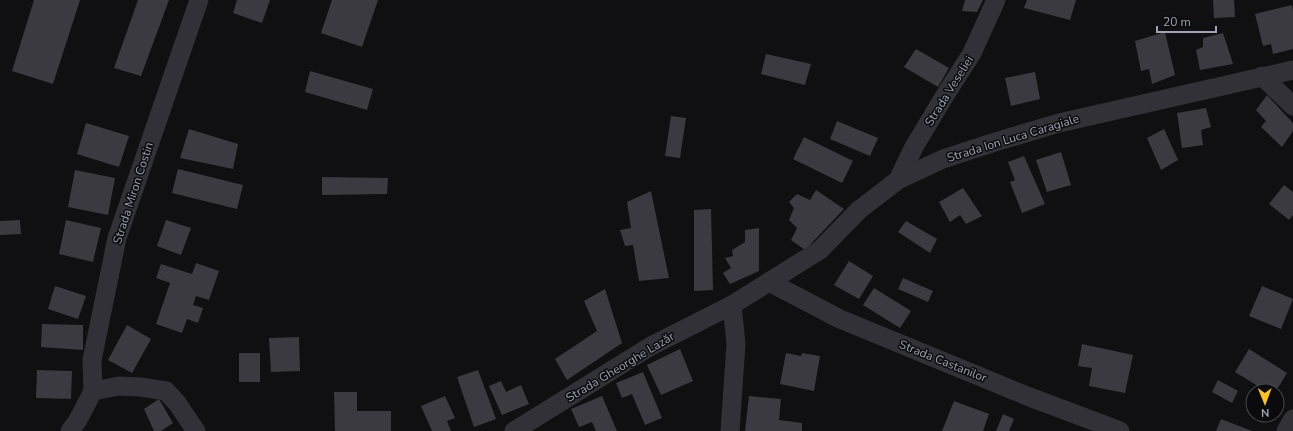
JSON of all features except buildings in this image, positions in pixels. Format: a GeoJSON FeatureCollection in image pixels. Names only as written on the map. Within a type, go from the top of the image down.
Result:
{"type":"FeatureCollection","features":[{"type":"Feature","properties":{"kind":"street","name":"Strada Miron Costin"},"geometry":{"type":"LineString","coordinates":[[93,391],[92,360],[117,238],[199,0]]}},
{"type":"Feature","properties":{"kind":"street","name":"Strada Veseliei"},"geometry":{"type":"LineString","coordinates":[[898,180],[914,147],[972,53],[996,0]]}},
{"type":"Feature","properties":{"kind":"street","name":"Strada Ion Luca Caragiale"},"geometry":{"type":"LineString","coordinates":[[768,282],[820,250],[859,210],[898,180],[943,159],[1059,123],[1293,70]]}},
{"type":"Feature","properties":{"kind":"street"},"geometry":{"type":"LineString","coordinates":[[1262,76],[1293,106]]}},
{"type":"Feature","properties":{"kind":"street","name":"Strada Gheorghe Lazăr"},"geometry":{"type":"LineString","coordinates":[[514,431],[651,346],[732,305],[768,282]]}},
{"type":"Feature","properties":{"kind":"street","name":"Strada Castanilor"},"geometry":{"type":"LineString","coordinates":[[768,282],[840,319],[1027,396],[1120,431]]}},
{"type":"Feature","properties":{"kind":"street"},"geometry":{"type":"LineString","coordinates":[[730,431],[736,344],[732,305]]}},
{"type":"Feature","properties":{"kind":"street"},"geometry":{"type":"LineString","coordinates":[[70,431],[78,420],[93,391],[119,386],[141,387],[166,391],[177,403],[196,431]]}},
{"type":"Feature","properties":{"kind":"street"},"geometry":{"type":"LineString","coordinates":[[1286,431],[1293,419]]}}]}
